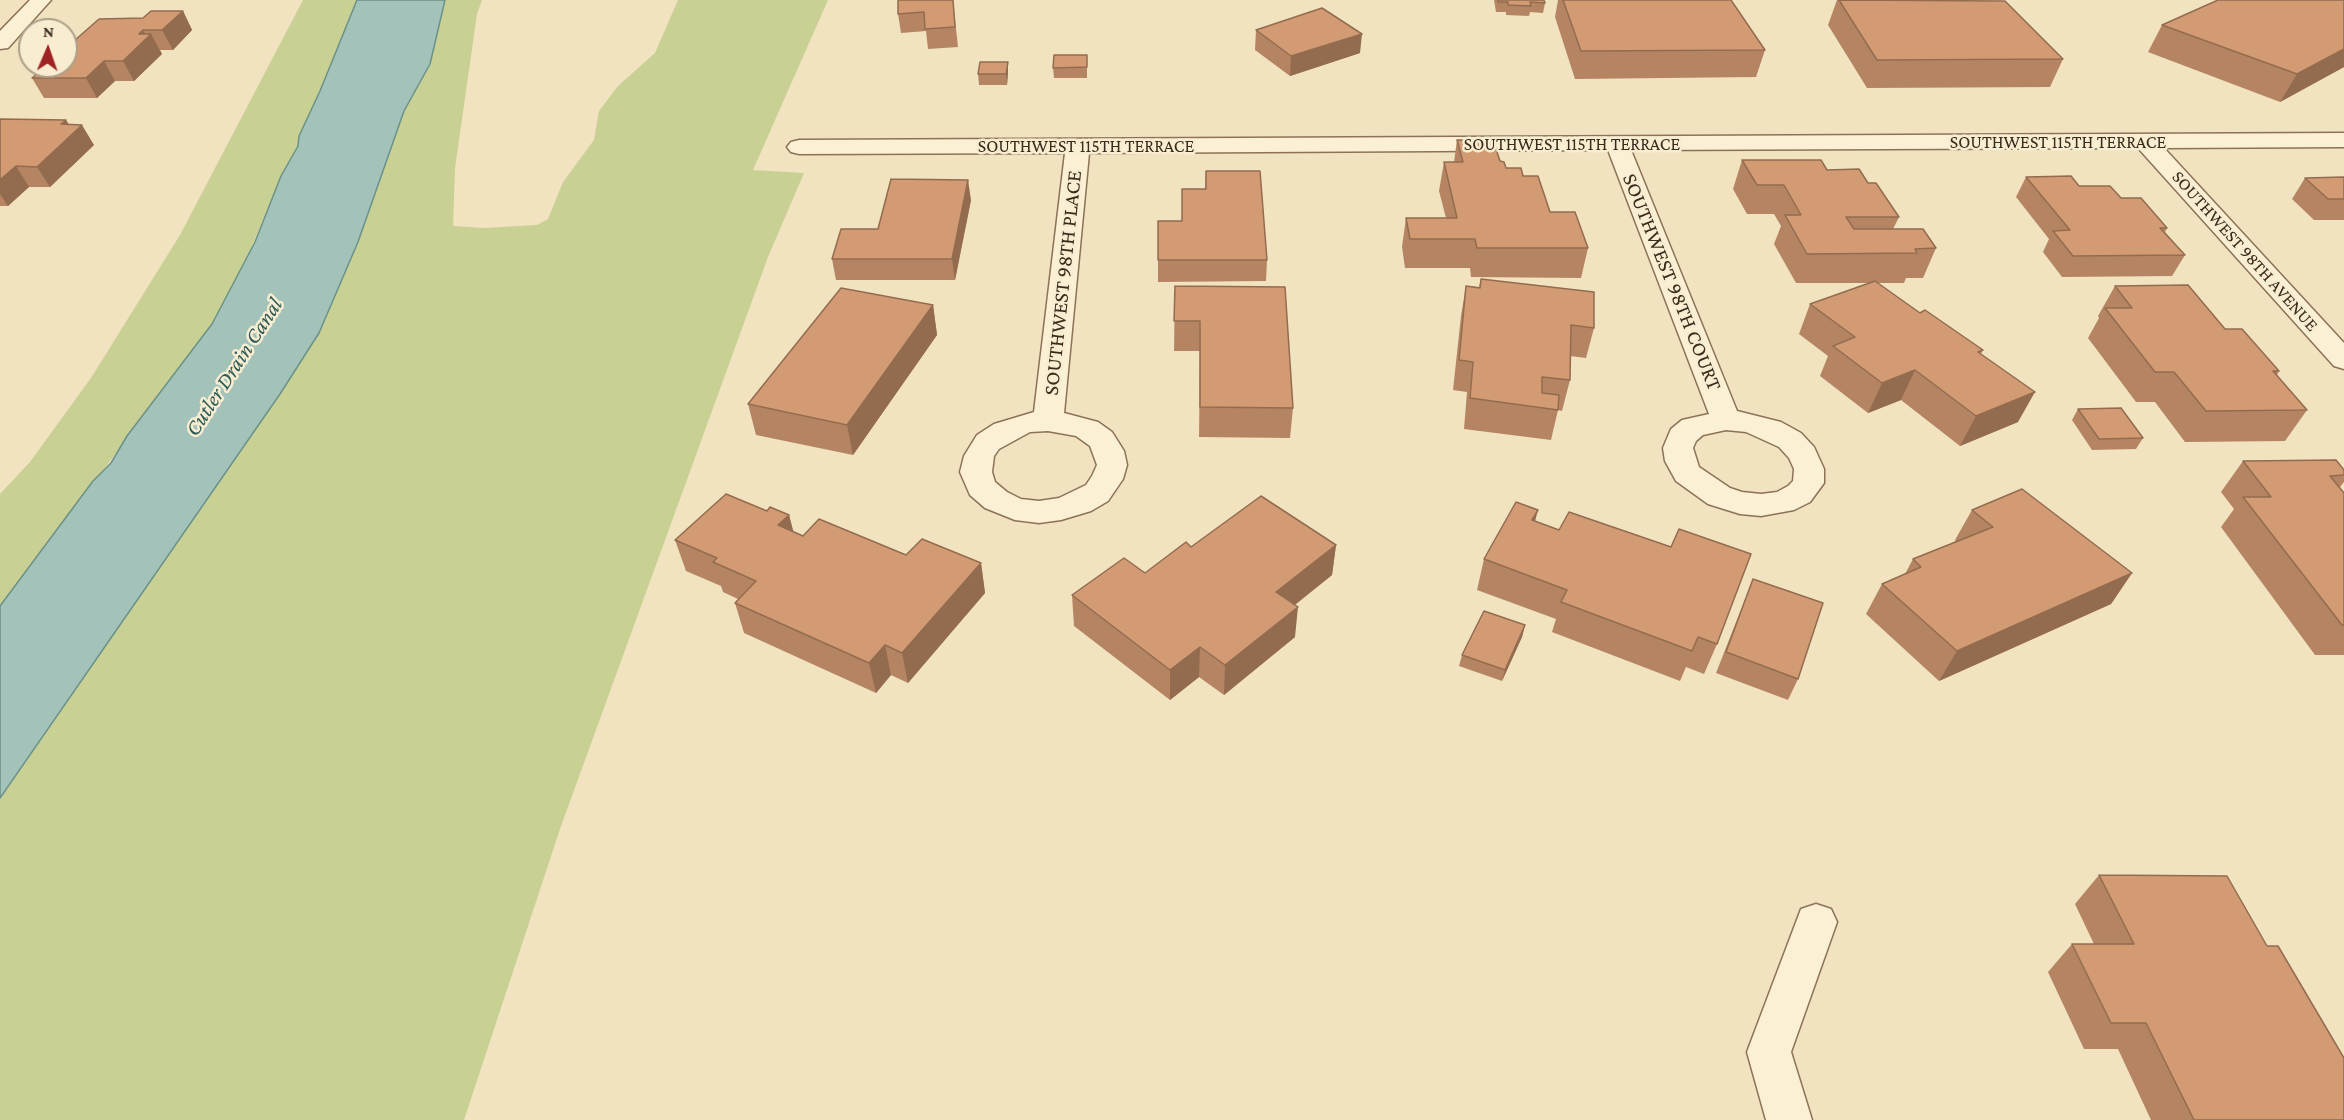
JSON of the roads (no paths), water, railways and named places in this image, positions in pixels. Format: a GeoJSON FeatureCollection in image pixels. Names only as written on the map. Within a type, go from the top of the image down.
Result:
{"type":"FeatureCollection","features":[{"type":"Feature","properties":{"kind":"street"},"geometry":{"type":"LineString","coordinates":[[0,43],[41,0]]}},
{"type":"Feature","properties":{"kind":"street","name":"SOUTHWEST 115TH TERRACE"},"geometry":{"type":"LineString","coordinates":[[799,147],[2344,140]]}},
{"type":"Feature","properties":{"kind":"street","name":"SOUTHWEST 98TH AVENUE"},"geometry":{"type":"LineString","coordinates":[[2145,141],[2344,360]]}},
{"type":"Feature","properties":{"kind":"street","name":"SOUTHWEST 98TH COURT"},"geometry":{"type":"LineString","coordinates":[[1617,144],[1726,420]]}},
{"type":"Feature","properties":{"kind":"street","name":"SOUTHWEST 98TH PLACE"},"geometry":{"type":"LineString","coordinates":[[1048,421],[1078,146]]}},
{"type":"Feature","properties":{"kind":"street"},"geometry":{"type":"LineString","coordinates":[[1789,1120],[1769,1052],[1816,922]]}},
{"type":"Feature","properties":{"kind":"water","name":"Cutler Drain Canal"},"geometry":{"type":"Polygon","coordinates":[[[357,0],[445,0],[430,64],[404,111],[358,242],[319,333],[280,394],[0,798],[0,606],[93,481],[111,463],[127,436],[212,324],[255,242],[281,176],[298,146],[299,136],[357,0]]]}}]}
